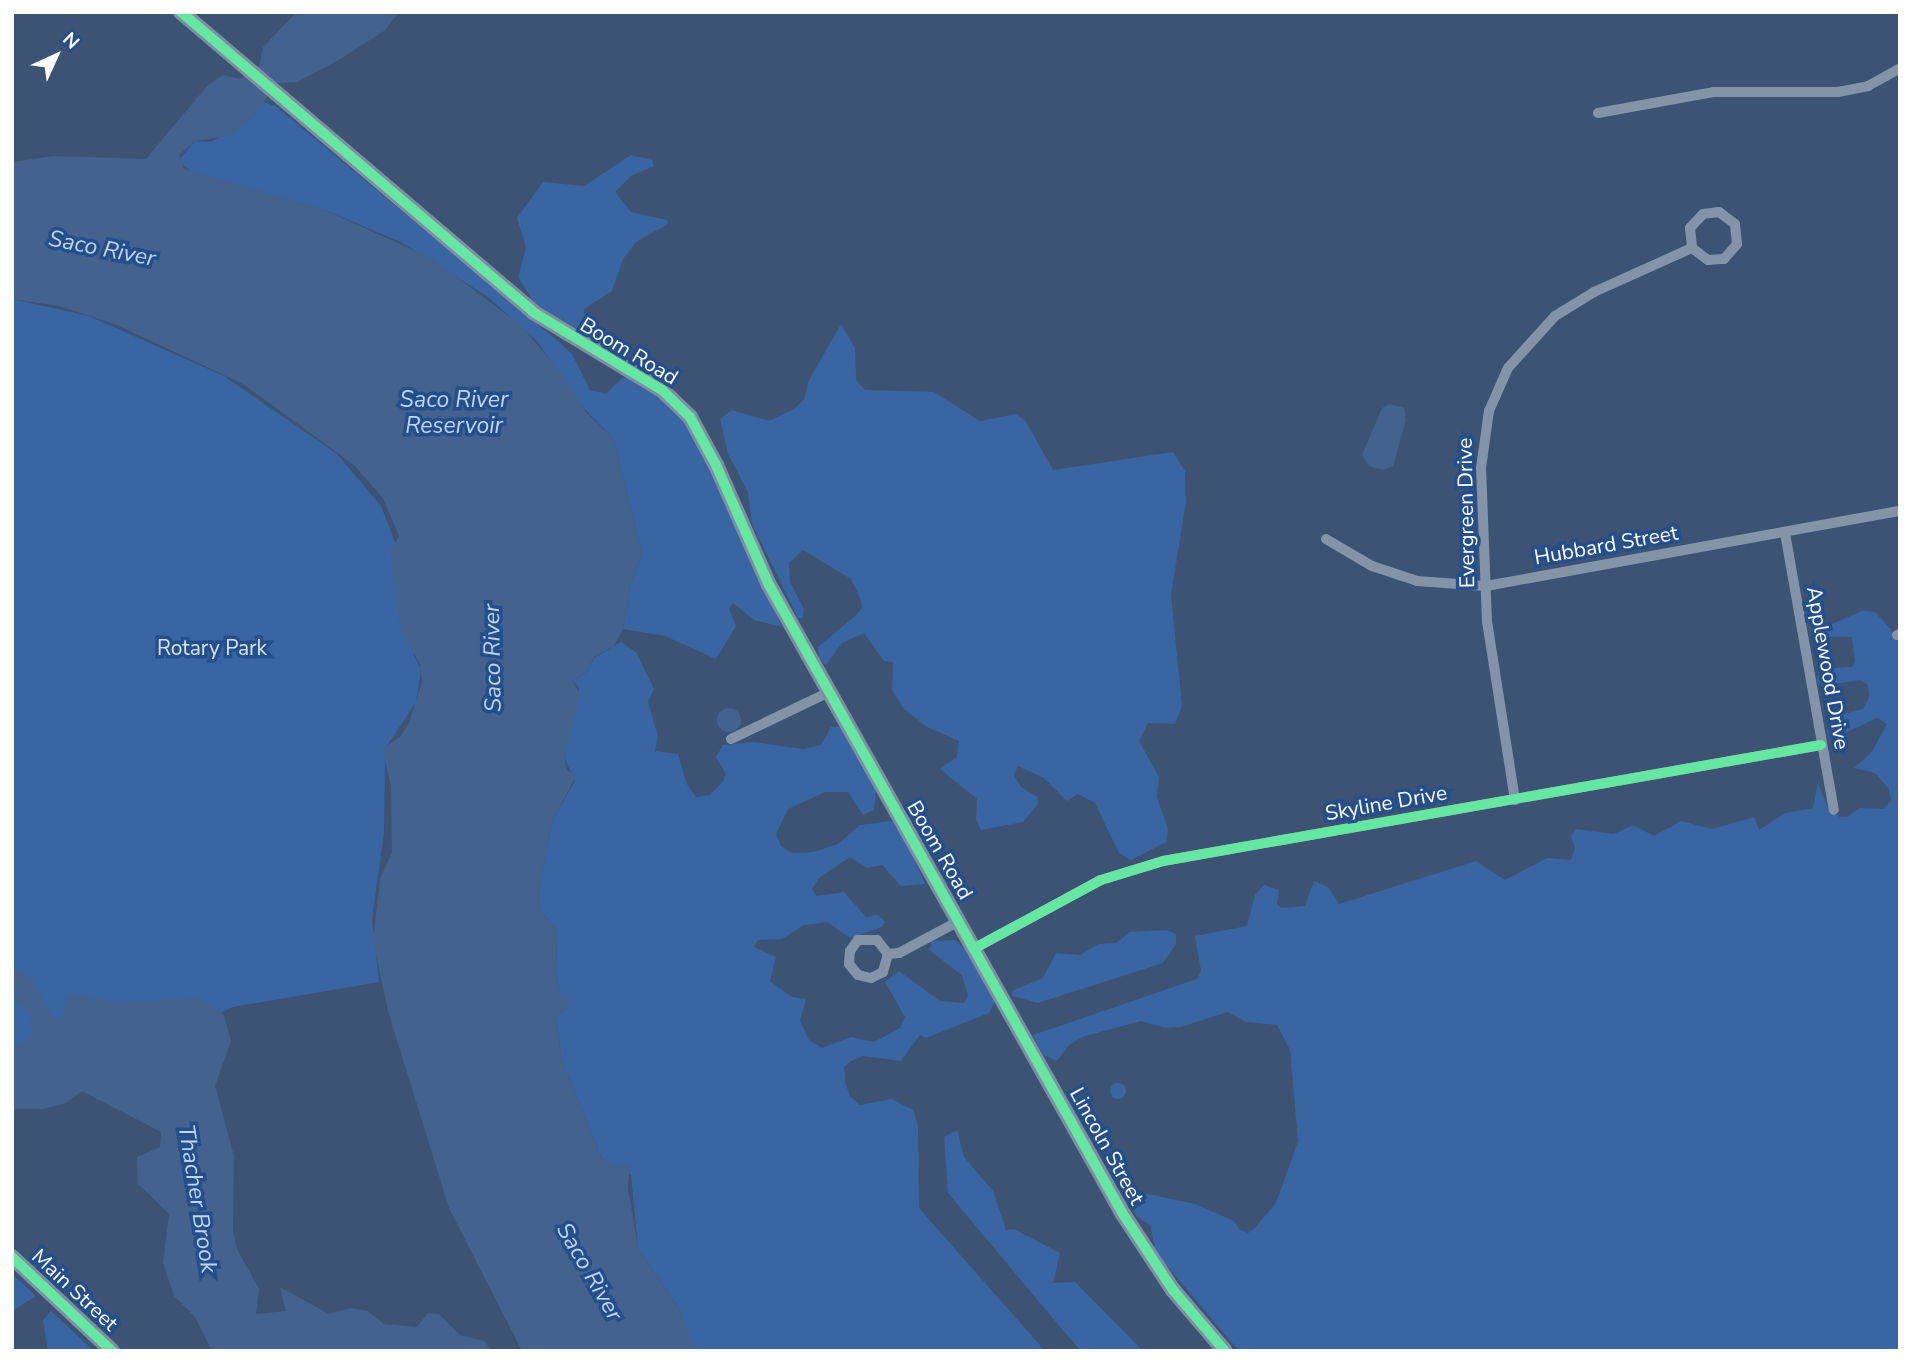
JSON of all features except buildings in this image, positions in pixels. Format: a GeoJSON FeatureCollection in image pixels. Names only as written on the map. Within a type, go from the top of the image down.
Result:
{"type":"FeatureCollection","features":[{"type":"Feature","properties":{"kind":"street","name":"Boom Road"},"geometry":{"type":"LineString","coordinates":[[181,12],[533,312],[654,385],[680,406],[707,446],[769,585],[975,948]]}},
{"type":"Feature","properties":{"kind":"street"},"geometry":{"type":"LineString","coordinates":[[1598,113],[1713,92],[1838,92],[1868,86],[1900,68]]}},
{"type":"Feature","properties":{"kind":"street"},"geometry":{"type":"LineString","coordinates":[[1719,212],[1735,225],[1738,240],[1727,257],[1708,260],[1692,248],[1690,228],[1700,216],[1719,212]]}},
{"type":"Feature","properties":{"kind":"street","name":"Evergreen Drive"},"geometry":{"type":"LineString","coordinates":[[1515,800],[1490,656],[1486,586],[1484,428],[1508,368],[1538,332],[1567,307],[1692,248]]}},
{"type":"Feature","properties":{"kind":"street","name":"Hubbard Street"},"geometry":{"type":"LineString","coordinates":[[1326,539],[1372,566],[1405,577],[1438,584],[1486,586],[1900,511]]}},
{"type":"Feature","properties":{"kind":"street","name":"Applewood Drive"},"geometry":{"type":"LineString","coordinates":[[1785,533],[1834,810]]}},
{"type":"Feature","properties":{"kind":"street"},"geometry":{"type":"LineString","coordinates":[[732,739],[829,692]]}},
{"type":"Feature","properties":{"kind":"street","name":"Skyline Drive"},"geometry":{"type":"LineString","coordinates":[[975,948],[1070,895],[1132,869],[1821,745]]}},
{"type":"Feature","properties":{"kind":"street"},"geometry":{"type":"LineString","coordinates":[[888,954],[908,949],[959,921]]}},
{"type":"Feature","properties":{"kind":"street","name":"Lincoln Street"},"geometry":{"type":"LineString","coordinates":[[975,948],[1134,1233],[1225,1351]]}},
{"type":"Feature","properties":{"kind":"street","name":"Main Street"},"geometry":{"type":"LineString","coordinates":[[12,1257],[112,1351]]}},
{"type":"Feature","properties":{"kind":"green space"},"geometry":{"type":"Polygon","coordinates":[[[262,101],[277,107],[559,342],[572,354],[590,390],[606,394],[622,378],[631,378],[674,408],[699,445],[782,627],[754,620],[733,603],[729,609],[736,626],[716,659],[665,636],[623,629],[631,583],[642,554],[613,438],[576,400],[537,341],[488,297],[401,242],[327,211],[192,172],[178,161],[195,141],[211,142],[253,117],[262,101]]]}},
{"type":"Feature","properties":{"kind":"green space"},"geometry":{"type":"Polygon","coordinates":[[[631,155],[652,160],[654,166],[631,176],[615,192],[631,212],[667,220],[668,224],[636,242],[623,259],[612,291],[584,309],[586,334],[534,303],[518,277],[526,247],[517,218],[543,182],[584,186],[631,155]]]}},
{"type":"Feature","properties":{"kind":"green space","name":"Rotary Park"},"geometry":{"type":"Polygon","coordinates":[[[12,299],[89,316],[224,376],[337,454],[381,506],[402,560],[414,656],[421,669],[416,702],[385,749],[384,833],[372,919],[379,982],[233,1007],[136,1051],[12,1068],[12,299]]]}},
{"type":"Feature","properties":{"kind":"green space"},"geometry":{"type":"Polygon","coordinates":[[[841,324],[855,348],[856,380],[865,390],[934,392],[980,421],[1015,414],[1025,420],[1053,470],[1173,452],[1185,471],[1186,502],[1171,595],[1182,706],[1175,724],[1148,723],[1139,741],[1159,777],[1157,797],[1168,830],[1166,842],[1131,860],[1119,853],[1095,803],[1078,794],[1067,801],[1044,778],[1018,766],[1014,775],[1021,787],[1037,797],[1038,804],[1023,822],[981,830],[976,819],[977,799],[940,769],[957,757],[959,741],[927,727],[904,709],[892,690],[893,662],[884,661],[864,633],[842,643],[826,665],[819,658],[818,647],[855,616],[862,608],[861,600],[851,579],[803,550],[789,563],[790,582],[804,609],[803,618],[798,618],[752,524],[748,492],[728,454],[720,419],[732,410],[769,421],[794,409],[804,399],[809,380],[841,324]]]}},
{"type":"Feature","properties":{"kind":"green space"},"geometry":{"type":"Polygon","coordinates":[[[1862,611],[1875,612],[1900,640],[1900,1351],[1239,1351],[1156,1253],[1150,1225],[1136,1216],[1128,1198],[1148,1194],[1195,1204],[1234,1221],[1239,1229],[1248,1233],[1254,1229],[1276,1203],[1298,1141],[1290,1050],[1277,1025],[1246,1022],[1228,1012],[1181,1027],[1165,1028],[1141,1021],[1082,1037],[1069,1045],[1057,1061],[1042,1054],[1033,1035],[1197,979],[1201,971],[1195,936],[1247,926],[1255,895],[1264,885],[1279,890],[1277,904],[1281,908],[1305,906],[1314,881],[1328,887],[1339,904],[1476,861],[1505,880],[1547,858],[1571,860],[1575,848],[1571,836],[1576,829],[1614,834],[1633,825],[1654,836],[1681,821],[1712,829],[1754,817],[1759,830],[1785,813],[1813,808],[1818,783],[1829,811],[1840,817],[1847,817],[1860,808],[1883,809],[1891,801],[1889,789],[1875,773],[1854,768],[1871,753],[1887,724],[1877,718],[1830,740],[1827,730],[1837,716],[1863,709],[1869,698],[1868,685],[1860,680],[1823,686],[1817,681],[1818,675],[1834,668],[1852,667],[1855,661],[1852,637],[1825,637],[1823,628],[1862,611]]]}},
{"type":"Feature","properties":{"kind":"green space"},"geometry":{"type":"Polygon","coordinates":[[[621,642],[636,652],[654,689],[648,702],[658,737],[655,751],[678,754],[687,784],[696,797],[710,795],[724,780],[726,774],[716,757],[723,745],[754,742],[803,749],[821,745],[831,727],[841,727],[876,788],[874,810],[863,815],[848,792],[825,792],[788,809],[776,834],[781,846],[792,853],[813,852],[838,844],[860,825],[891,821],[900,826],[925,884],[901,886],[882,865],[867,868],[850,857],[819,878],[812,889],[817,896],[844,892],[866,917],[877,915],[885,921],[882,927],[850,938],[827,922],[804,925],[782,939],[758,940],[754,947],[776,957],[770,981],[792,997],[806,999],[800,1021],[809,1040],[822,1048],[851,1037],[874,1042],[900,1028],[905,1017],[885,982],[899,971],[940,1001],[964,1003],[968,996],[962,975],[929,950],[932,941],[955,940],[974,958],[995,1002],[989,1013],[926,1038],[920,1035],[901,1061],[863,1056],[851,1061],[844,1067],[845,1082],[850,1096],[860,1105],[892,1099],[913,1110],[918,1125],[919,1208],[1045,1351],[696,1351],[690,1342],[679,1309],[638,1248],[631,1175],[602,1159],[562,1061],[556,1016],[571,1005],[559,990],[556,974],[557,930],[540,910],[538,894],[553,819],[575,781],[564,757],[579,688],[573,681],[588,671],[594,658],[621,642]]]}},
{"type":"Feature","properties":{"kind":"green space"},"geometry":{"type":"Polygon","coordinates":[[[1167,930],[1176,934],[1176,944],[1163,963],[1038,1003],[1012,996],[1012,991],[1043,978],[1056,953],[1080,955],[1099,944],[1116,943],[1130,932],[1167,930]]]}},
{"type":"Feature","properties":{"kind":"green space"},"geometry":{"type":"Polygon","coordinates":[[[1118,1083],[1124,1085],[1124,1097],[1118,1099],[1112,1097],[1110,1091],[1112,1085],[1118,1083]]]}},
{"type":"Feature","properties":{"kind":"green space"},"geometry":{"type":"Polygon","coordinates":[[[957,1130],[964,1157],[993,1191],[1006,1230],[1014,1229],[1060,1253],[1053,1283],[1075,1282],[1143,1351],[1081,1351],[1067,1335],[948,1193],[944,1137],[957,1130]]]}},
{"type":"Feature","properties":{"kind":"green space"},"geometry":{"type":"Polygon","coordinates":[[[12,1277],[36,1296],[12,1311],[12,1277]]]}},
{"type":"Feature","properties":{"kind":"green space"},"geometry":{"type":"Polygon","coordinates":[[[51,1311],[94,1351],[48,1351],[43,1320],[51,1311]]]}},
{"type":"Feature","properties":{"kind":"water","name":"Saco River Reservoir"},"geometry":{"type":"Polygon","coordinates":[[[297,12],[399,12],[384,31],[337,61],[297,82],[277,83],[253,117],[229,136],[195,141],[179,155],[184,169],[327,211],[431,258],[522,326],[563,376],[585,411],[613,438],[642,554],[631,583],[623,629],[614,646],[594,657],[588,671],[573,681],[580,694],[564,757],[567,770],[577,775],[553,819],[538,895],[540,910],[557,930],[556,974],[559,990],[572,1005],[556,1016],[562,1061],[602,1159],[616,1166],[630,1164],[628,1188],[638,1248],[679,1309],[696,1351],[522,1351],[449,1208],[388,1011],[373,941],[380,878],[392,853],[391,786],[382,749],[400,737],[409,723],[422,682],[420,664],[401,632],[390,551],[399,536],[383,498],[354,465],[243,384],[117,325],[59,306],[12,299],[12,162],[54,156],[146,159],[207,86],[223,75],[240,79],[259,67],[263,47],[297,12]]]}},
{"type":"Feature","properties":{"kind":"water"},"geometry":{"type":"Polygon","coordinates":[[[1390,404],[1404,408],[1406,420],[1393,466],[1383,470],[1369,466],[1362,455],[1382,408],[1390,404]]]}},
{"type":"Feature","properties":{"kind":"water"},"geometry":{"type":"Polygon","coordinates":[[[729,708],[737,712],[741,720],[737,728],[729,732],[721,728],[717,720],[721,712],[729,708]]]}},
{"type":"Feature","properties":{"kind":"water","name":"Thacher Brook"},"geometry":{"type":"Polygon","coordinates":[[[12,966],[31,978],[53,1018],[64,1016],[64,1001],[71,995],[117,1002],[200,998],[224,1015],[231,1041],[215,1086],[234,1156],[233,1231],[237,1249],[259,1289],[256,1314],[286,1311],[280,1287],[329,1314],[350,1308],[368,1311],[384,1324],[417,1327],[428,1313],[439,1314],[460,1335],[484,1341],[493,1351],[212,1351],[195,1317],[174,1296],[163,1263],[169,1214],[138,1184],[137,1157],[160,1147],[161,1132],[82,1091],[66,1103],[43,1109],[12,1109],[12,1036],[17,1047],[31,1036],[32,1026],[30,1012],[12,996],[12,966]]]}},
{"type":"Feature","properties":{"kind":"cycle path"},"geometry":{"type":"LineString","coordinates":[[181,12],[533,312],[662,390],[690,417],[716,465],[769,585],[1123,1214],[1173,1290],[1225,1351]]}},
{"type":"Feature","properties":{"kind":"cycle path"},"geometry":{"type":"LineString","coordinates":[[975,948],[1101,880],[1163,861],[1821,745]]}},
{"type":"Feature","properties":{"kind":"cycle path"},"geometry":{"type":"LineString","coordinates":[[12,1257],[112,1351]]}},
{"type":"Feature","properties":{"kind":"water label","name":"Saco River"},"geometry":{"type":"Point","coordinates":[102,249]}},
{"type":"Feature","properties":{"kind":"water label","name":"Saco River"},"geometry":{"type":"Point","coordinates":[493,658]}},
{"type":"Feature","properties":{"kind":"water label","name":"Saco River"},"geometry":{"type":"Point","coordinates":[589,1272]}}]}
